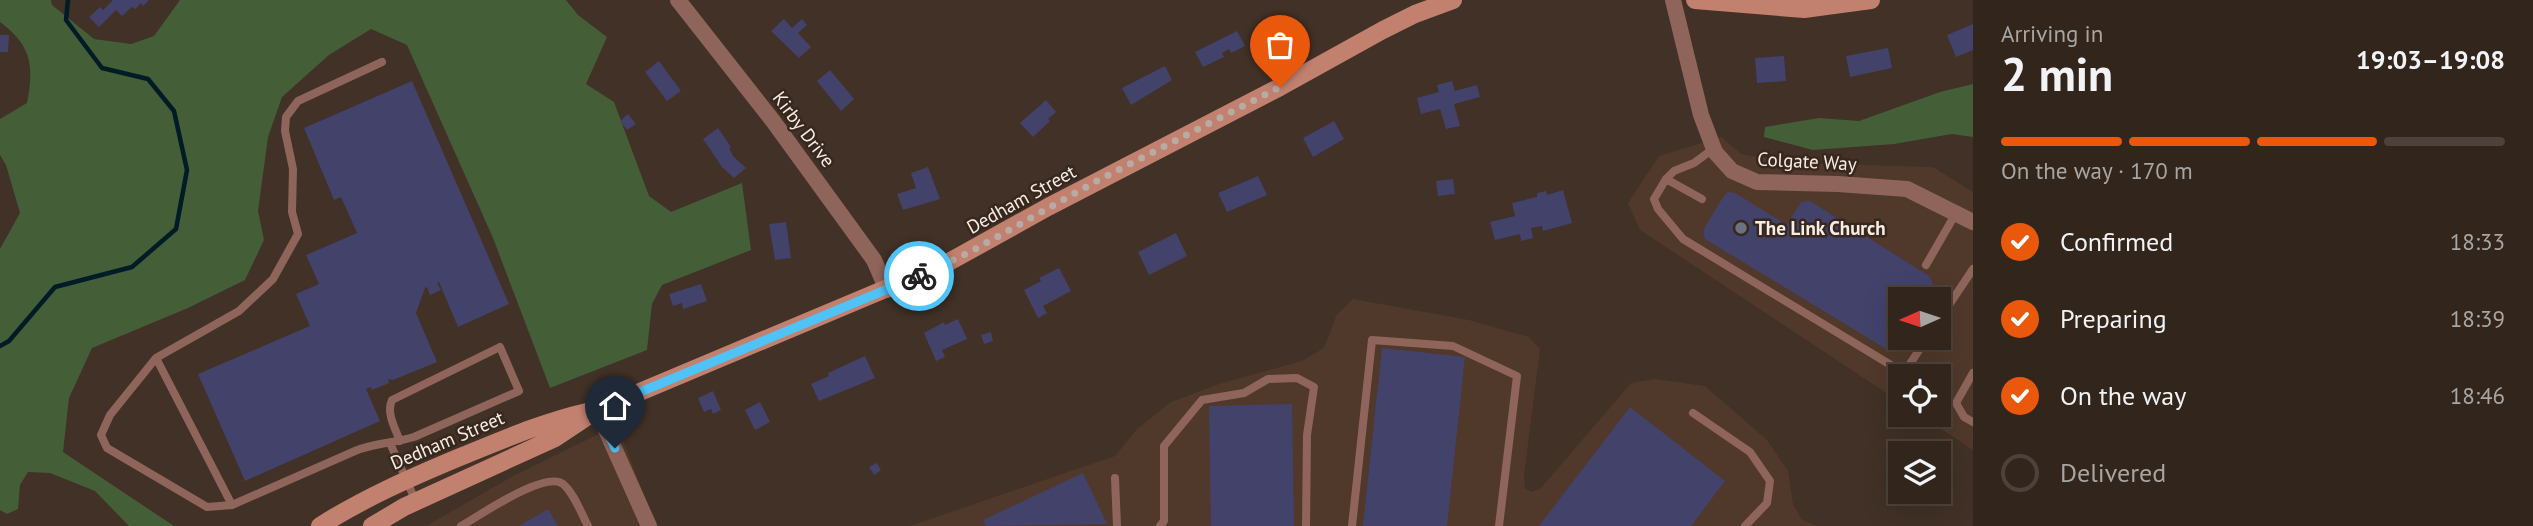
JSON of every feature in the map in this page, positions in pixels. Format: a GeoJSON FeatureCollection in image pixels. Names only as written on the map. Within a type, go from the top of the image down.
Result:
{"type":"FeatureCollection","features":[{"type":"Feature","properties":{"kind":"main road","name":"Dedham Street"},"geometry":{"type":"LineString","coordinates":[[320,526],[362,501],[407,480],[541,424],[597,410],[956,259],[1095,182],[1280,87],[1429,4],[1454,0]]}},
{"type":"Feature","properties":{"kind":"main road"},"geometry":{"type":"LineString","coordinates":[[1695,0],[1804,9],[1871,0]]}},
{"type":"Feature","properties":{"kind":"main road","name":"Dedham Street"},"geometry":{"type":"LineString","coordinates":[[372,526],[416,502],[539,446],[597,410]]}},
{"type":"Feature","properties":{"kind":"street","name":"Kirby Drive"},"geometry":{"type":"LineString","coordinates":[[678,0],[773,121],[874,260],[887,290]]}},
{"type":"Feature","properties":{"kind":"street","name":"Colgate Way"},"geometry":{"type":"LineString","coordinates":[[1673,0],[1701,115],[1714,149],[1723,163],[1732,170],[1757,182],[1907,189],[1973,222]]}},
{"type":"Feature","properties":{"kind":"street"},"geometry":{"type":"LineString","coordinates":[[597,410],[649,526]]}},
{"type":"Feature","properties":{"kind":"lane"},"geometry":{"type":"LineString","coordinates":[[382,62],[298,101],[286,117],[285,131],[293,169],[292,212],[298,234],[273,279],[239,311],[156,358],[110,415],[102,435],[107,448],[207,507],[232,505],[355,450],[400,441],[414,437],[519,391],[500,347],[393,400],[389,409],[400,441]]}},
{"type":"Feature","properties":{"kind":"lane"},"geometry":{"type":"LineString","coordinates":[[1714,149],[1694,163],[1674,171],[1654,199],[1658,209],[1683,239],[1904,373],[1919,350]]}},
{"type":"Feature","properties":{"kind":"lane"},"geometry":{"type":"LineString","coordinates":[[1666,179],[1702,199]]}},
{"type":"Feature","properties":{"kind":"lane"},"geometry":{"type":"LineString","coordinates":[[1926,265],[1956,213]]}},
{"type":"Feature","properties":{"kind":"lane"},"geometry":{"type":"LineString","coordinates":[[1951,302],[1973,269]]}},
{"type":"Feature","properties":{"kind":"lane"},"geometry":{"type":"LineString","coordinates":[[1352,526],[1372,340],[1453,346],[1517,376],[1499,526]]}},
{"type":"Feature","properties":{"kind":"lane"},"geometry":{"type":"LineString","coordinates":[[156,358],[232,505]]}},
{"type":"Feature","properties":{"kind":"lane"},"geometry":{"type":"LineString","coordinates":[[1973,373],[1956,403],[1964,416],[1973,422]]}},
{"type":"Feature","properties":{"kind":"lane"},"geometry":{"type":"LineString","coordinates":[[1164,524],[1164,446],[1202,401],[1244,393],[1262,381],[1287,377],[1297,378],[1314,387],[1307,435],[1306,526]]}},
{"type":"Feature","properties":{"kind":"lane"},"geometry":{"type":"LineString","coordinates":[[1693,414],[1750,452],[1770,481],[1767,503],[1745,526]]}},
{"type":"Feature","properties":{"kind":"lane"},"geometry":{"type":"LineString","coordinates":[[390,443],[416,502]]}},
{"type":"Feature","properties":{"kind":"lane"},"geometry":{"type":"LineString","coordinates":[[1115,478],[1118,526]]}},
{"type":"Feature","properties":{"kind":"lane"},"geometry":{"type":"LineString","coordinates":[[461,526],[528,488],[550,480],[567,488],[588,526]]}},
{"type":"Feature","properties":{"kind":"shaded area"},"geometry":{"type":"Polygon","coordinates":[[[1721,137],[1741,154],[1795,163],[1933,167],[1973,192],[1973,450],[1938,427],[1951,427],[1951,364],[1888,364],[1888,394],[1640,230],[1628,203],[1659,156],[1721,137]]]}},
{"type":"Feature","properties":{"kind":"shaded area"},"geometry":{"type":"Polygon","coordinates":[[[1353,299],[1469,320],[1529,337],[1540,349],[1524,475],[1525,488],[1532,492],[1541,488],[1631,383],[1655,379],[1705,386],[1767,440],[1788,471],[1793,504],[1802,520],[1818,526],[910,526],[1115,456],[1137,429],[1171,402],[1219,384],[1302,361],[1324,348],[1337,314],[1353,299]]]}},
{"type":"Feature","properties":{"kind":"shaded area"},"geometry":{"type":"Polygon","coordinates":[[[617,425],[656,526],[426,526],[513,476],[617,425]]]}},
{"type":"Feature","properties":{"kind":"green space"},"geometry":{"type":"Polygon","coordinates":[[[0,0],[51,0],[52,5],[94,39],[131,44],[154,36],[180,0],[566,0],[578,15],[607,37],[586,84],[614,102],[649,196],[671,212],[742,183],[751,250],[662,285],[652,304],[647,350],[550,388],[493,238],[407,45],[371,29],[329,55],[282,97],[268,137],[258,211],[264,240],[245,280],[188,308],[92,348],[69,398],[63,452],[174,526],[129,526],[95,491],[50,473],[28,472],[20,485],[18,509],[7,514],[0,510],[0,249],[20,213],[6,165],[0,155],[0,119],[27,103],[30,67],[19,40],[0,22],[0,0]]]}},
{"type":"Feature","properties":{"kind":"green space"},"geometry":{"type":"Polygon","coordinates":[[[1973,84],[1973,137],[1952,134],[1894,144],[1813,150],[1764,137],[1765,127],[1819,118],[1859,121],[1940,92],[1973,84]]]}},
{"type":"Feature","properties":{"kind":"building"},"geometry":{"type":"Polygon","coordinates":[[[113,0],[149,0],[143,6],[141,3],[135,9],[132,7],[122,16],[116,10],[99,27],[89,17],[100,7],[103,10],[113,0]]]}},
{"type":"Feature","properties":{"kind":"building"},"geometry":{"type":"Polygon","coordinates":[[[784,19],[792,28],[802,19],[807,25],[798,33],[811,47],[799,58],[771,31],[784,19]]]}},
{"type":"Feature","properties":{"kind":"building"},"geometry":{"type":"Polygon","coordinates":[[[1973,24],[1973,50],[1956,57],[1947,35],[1973,24]]]}},
{"type":"Feature","properties":{"kind":"building"},"geometry":{"type":"Polygon","coordinates":[[[1237,31],[1245,46],[1231,53],[1229,49],[1222,53],[1224,57],[1203,67],[1195,52],[1237,31]]]}},
{"type":"Feature","properties":{"kind":"building"},"geometry":{"type":"Polygon","coordinates":[[[0,35],[9,35],[8,52],[0,52],[0,35]]]}},
{"type":"Feature","properties":{"kind":"building"},"geometry":{"type":"Polygon","coordinates":[[[1888,48],[1892,68],[1850,77],[1846,56],[1888,48]]]}},
{"type":"Feature","properties":{"kind":"building"},"geometry":{"type":"Polygon","coordinates":[[[1784,56],[1786,81],[1757,83],[1755,58],[1784,56]]]}},
{"type":"Feature","properties":{"kind":"building"},"geometry":{"type":"Polygon","coordinates":[[[659,61],[681,91],[667,101],[645,72],[659,61]]]}},
{"type":"Feature","properties":{"kind":"building"},"geometry":{"type":"Polygon","coordinates":[[[1165,66],[1172,80],[1131,105],[1122,88],[1165,66]]]}},
{"type":"Feature","properties":{"kind":"building"},"geometry":{"type":"Polygon","coordinates":[[[830,70],[854,99],[841,111],[817,81],[830,70]]]}},
{"type":"Feature","properties":{"kind":"building"},"geometry":{"type":"Polygon","coordinates":[[[412,81],[509,304],[458,327],[439,282],[437,283],[441,290],[430,295],[427,287],[425,288],[416,313],[437,362],[393,380],[388,379],[389,383],[372,390],[371,387],[366,389],[380,421],[245,481],[198,374],[310,326],[296,294],[319,284],[306,255],[357,233],[341,197],[334,200],[304,128],[412,81]]]}},
{"type":"Feature","properties":{"kind":"building"},"geometry":{"type":"Polygon","coordinates":[[[1452,81],[1455,91],[1477,85],[1480,97],[1454,104],[1460,126],[1446,129],[1440,109],[1421,114],[1417,98],[1439,92],[1437,85],[1452,81]]]}},
{"type":"Feature","properties":{"kind":"building"},"geometry":{"type":"Polygon","coordinates":[[[1046,100],[1056,112],[1033,137],[1020,123],[1046,100]]]}},
{"type":"Feature","properties":{"kind":"building"},"geometry":{"type":"Polygon","coordinates":[[[628,114],[636,124],[627,130],[620,121],[628,114]]]}},
{"type":"Feature","properties":{"kind":"building"},"geometry":{"type":"Polygon","coordinates":[[[1334,121],[1344,139],[1313,157],[1303,138],[1334,121]]]}},
{"type":"Feature","properties":{"kind":"building"},"geometry":{"type":"Polygon","coordinates":[[[718,128],[731,147],[729,148],[733,156],[746,168],[734,178],[722,167],[703,139],[718,128]]]}},
{"type":"Feature","properties":{"kind":"building"},"geometry":{"type":"Polygon","coordinates":[[[928,167],[940,199],[903,210],[897,194],[916,188],[911,173],[928,167]]]}},
{"type":"Feature","properties":{"kind":"building"},"geometry":{"type":"Polygon","coordinates":[[[1258,176],[1267,195],[1227,212],[1218,193],[1258,176]]]}},
{"type":"Feature","properties":{"kind":"building"},"geometry":{"type":"Polygon","coordinates":[[[1453,179],[1455,194],[1438,196],[1436,181],[1453,179]]]}},
{"type":"Feature","properties":{"kind":"building"},"geometry":{"type":"Polygon","coordinates":[[[1563,190],[1572,223],[1543,231],[1542,226],[1531,228],[1533,238],[1521,241],[1520,234],[1495,240],[1490,222],[1515,216],[1512,203],[1537,197],[1537,193],[1546,191],[1547,195],[1563,190]]]}},
{"type":"Feature","properties":{"kind":"building"},"geometry":{"type":"Polygon","coordinates":[[[1728,192],[1735,193],[1787,225],[1801,202],[1810,201],[1929,276],[1933,287],[1888,287],[1888,350],[1705,239],[1705,227],[1728,192]]]}},
{"type":"Feature","properties":{"kind":"building"},"geometry":{"type":"Polygon","coordinates":[[[786,222],[791,258],[775,260],[769,224],[786,222]]]}},
{"type":"Feature","properties":{"kind":"building"},"geometry":{"type":"Polygon","coordinates":[[[1176,233],[1187,256],[1149,275],[1138,252],[1176,233]]]}},
{"type":"Feature","properties":{"kind":"building"},"geometry":{"type":"Polygon","coordinates":[[[1059,268],[1071,291],[1043,306],[1047,313],[1038,318],[1024,290],[1041,281],[1039,278],[1059,268]]]}},
{"type":"Feature","properties":{"kind":"building"},"geometry":{"type":"Polygon","coordinates":[[[701,284],[707,301],[683,309],[682,303],[673,306],[669,294],[701,284]]]}},
{"type":"Feature","properties":{"kind":"building"},"geometry":{"type":"Polygon","coordinates":[[[958,319],[967,339],[942,350],[945,357],[936,361],[924,333],[944,322],[945,325],[958,319]]]}},
{"type":"Feature","properties":{"kind":"building"},"geometry":{"type":"Polygon","coordinates":[[[991,332],[993,341],[984,344],[981,335],[991,332]]]}},
{"type":"Feature","properties":{"kind":"building"},"geometry":{"type":"Polygon","coordinates":[[[1382,348],[1465,357],[1447,526],[1363,526],[1382,348]]]}},
{"type":"Feature","properties":{"kind":"building"},"geometry":{"type":"Polygon","coordinates":[[[865,356],[875,378],[819,401],[811,384],[865,356]]]}},
{"type":"Feature","properties":{"kind":"building"},"geometry":{"type":"Polygon","coordinates":[[[713,391],[721,410],[713,414],[711,409],[704,412],[698,398],[713,391]]]}},
{"type":"Feature","properties":{"kind":"building"},"geometry":{"type":"Polygon","coordinates":[[[760,402],[770,422],[755,430],[745,410],[760,402]]]}},
{"type":"Feature","properties":{"kind":"building"},"geometry":{"type":"Polygon","coordinates":[[[1292,404],[1294,526],[1211,526],[1209,406],[1292,404]]]}},
{"type":"Feature","properties":{"kind":"building"},"geometry":{"type":"Polygon","coordinates":[[[1630,407],[1725,481],[1691,526],[1539,526],[1630,407]]]}},
{"type":"Feature","properties":{"kind":"building"},"geometry":{"type":"Polygon","coordinates":[[[877,463],[881,470],[874,475],[869,467],[877,463]]]}},
{"type":"Feature","properties":{"kind":"building"},"geometry":{"type":"Polygon","coordinates":[[[1083,473],[1107,524],[986,526],[983,520],[1083,473]]]}},
{"type":"Feature","properties":{"kind":"building"},"geometry":{"type":"Polygon","coordinates":[[[548,509],[558,526],[519,526],[548,509]]]}},
{"type":"Feature","properties":{"kind":"waterway"},"geometry":{"type":"LineString","coordinates":[[0,346],[9,341],[55,287],[132,267],[176,229],[187,170],[174,111],[148,79],[102,68],[66,20],[68,0]]}},
{"type":"Feature","properties":{"kind":"way so far"},"geometry":{"type":"LineString","coordinates":[[919,276],[970,252],[1048,207],[1280,87]]}},
{"type":"Feature","properties":{"kind":"place","name":"The Link Church"},"geometry":{"type":"Point","coordinates":[1741,228]}},
{"type":"Feature","properties":{"kind":"route"},"geometry":{"type":"LineString","coordinates":[[615,448],[597,410],[919,276]]}}]}
